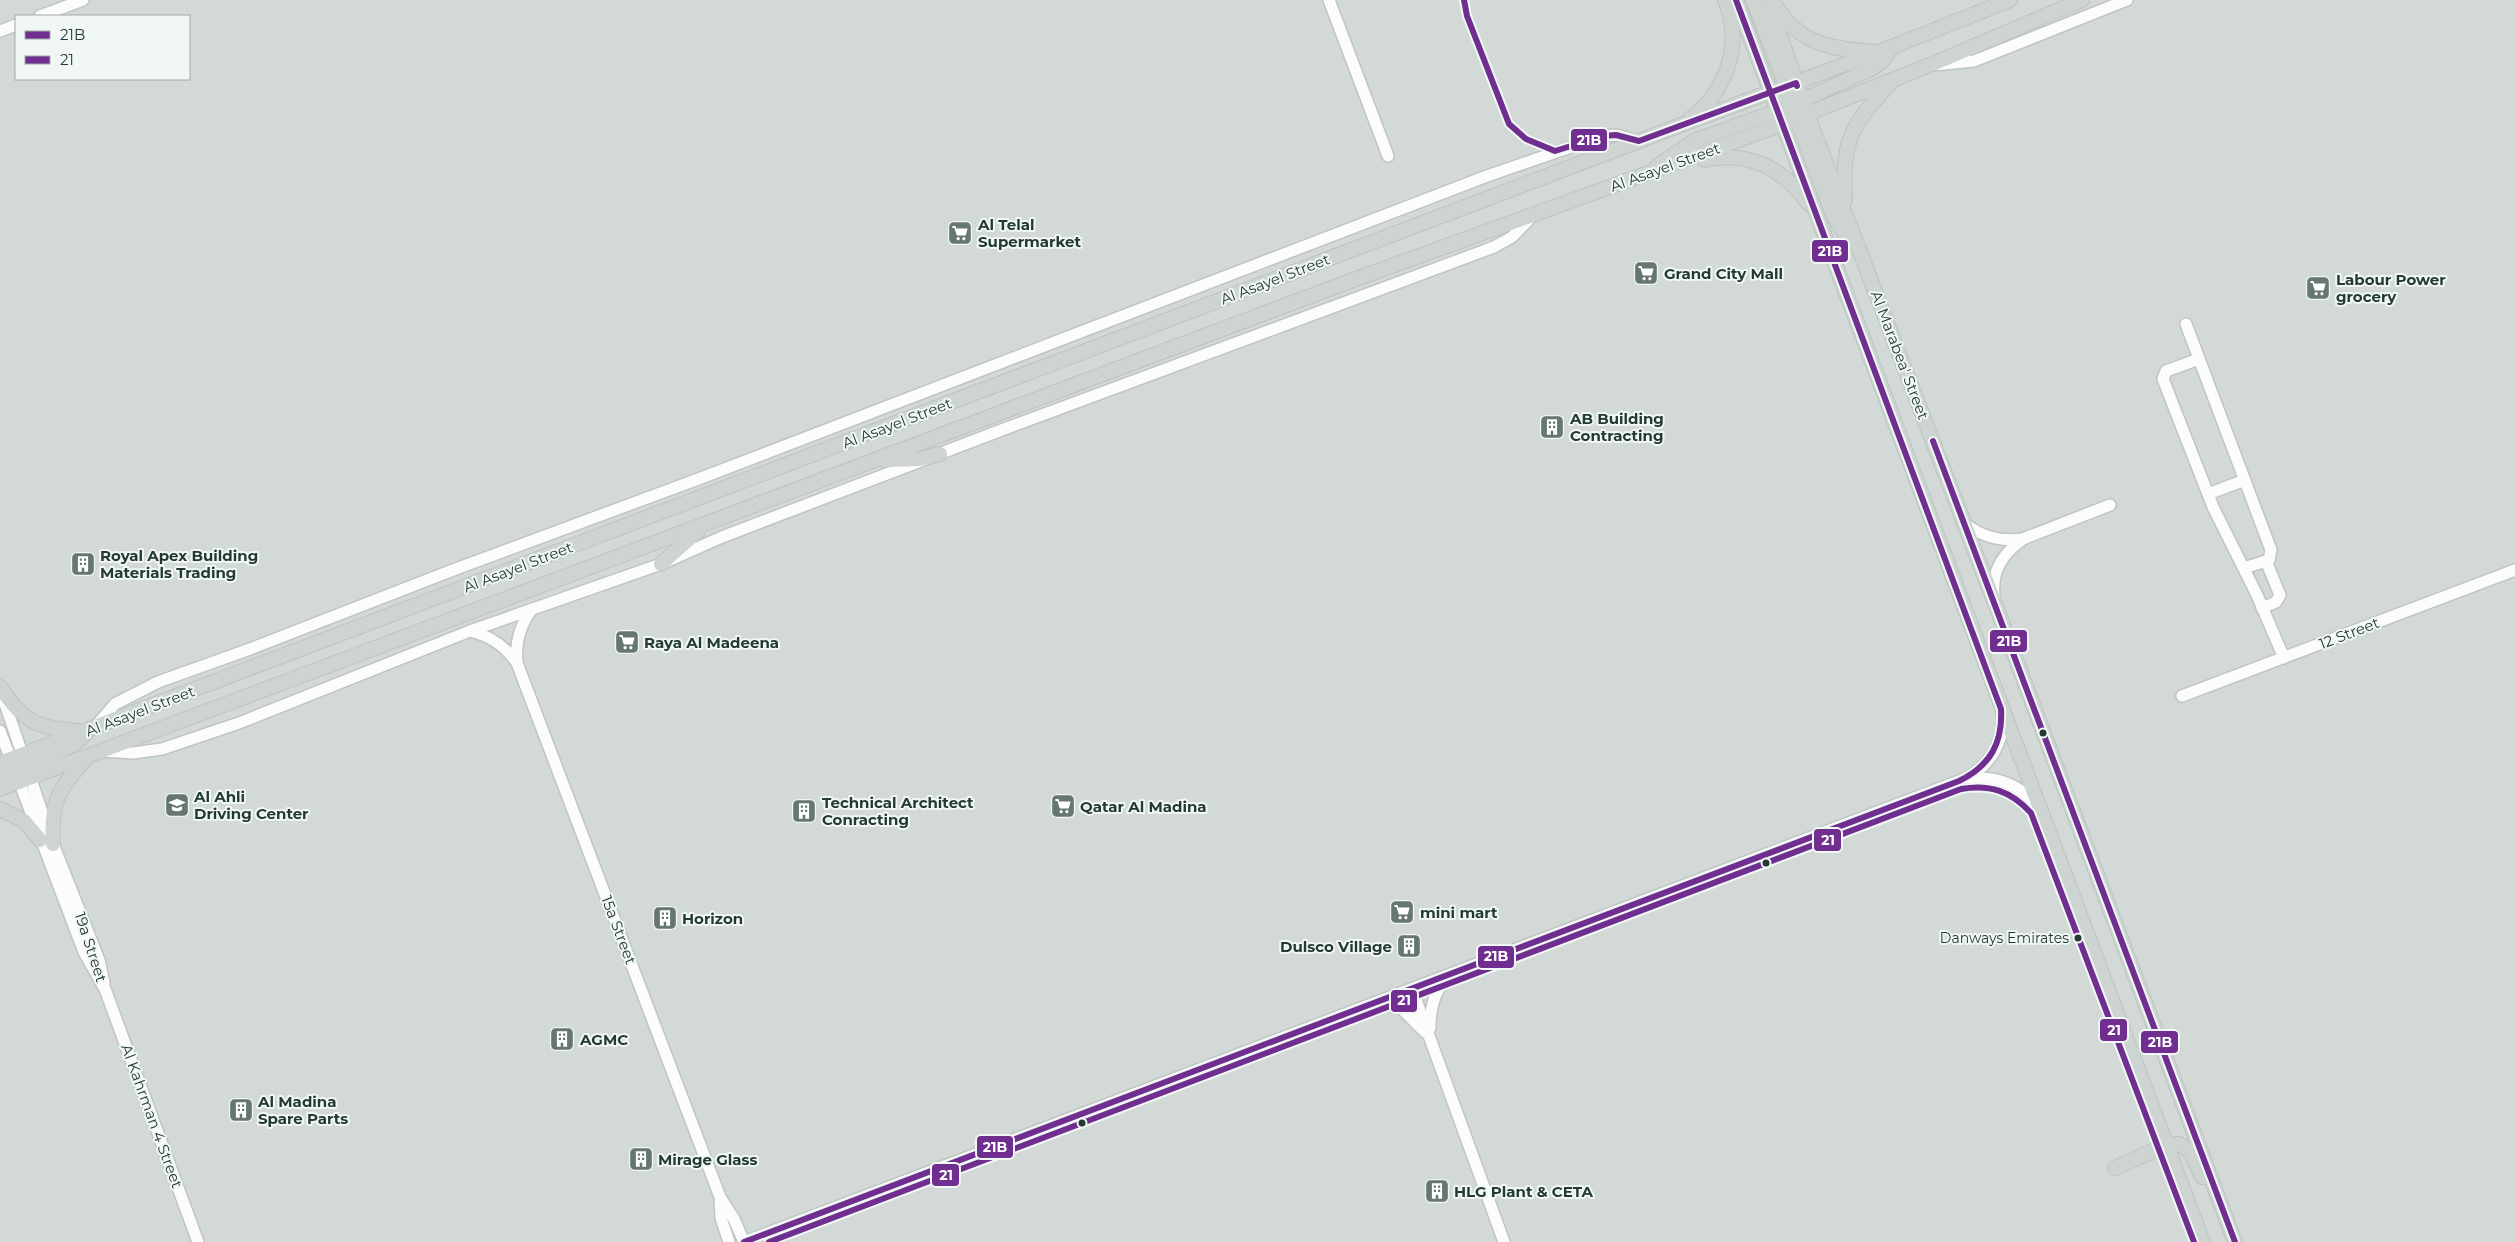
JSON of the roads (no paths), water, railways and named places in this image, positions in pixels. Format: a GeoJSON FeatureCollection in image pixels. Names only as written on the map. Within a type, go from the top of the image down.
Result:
{"type":"FeatureCollection","features":[{"type":"Feature","properties":{"kind":"main road"},"geometry":{"type":"LineString","coordinates":[[1681,125],[1697,113],[1711,98],[1728,66],[1733,37],[1730,15],[1725,0]]}},
{"type":"Feature","properties":{"kind":"main road","name":"Al Marabea' Street"},"geometry":{"type":"LineString","coordinates":[[1736,0],[1772,92],[1793,102]]}},
{"type":"Feature","properties":{"kind":"main road"},"geometry":{"type":"LineString","coordinates":[[1753,0],[1837,223],[1858,246]]}},
{"type":"Feature","properties":{"kind":"main road","name":"Al Marabea' Street"},"geometry":{"type":"LineString","coordinates":[[1768,0],[1793,102],[1845,211],[2235,1242]]}},
{"type":"Feature","properties":{"kind":"main road"},"geometry":{"type":"LineString","coordinates":[[1772,0],[1792,26],[1817,43],[1846,50],[1886,50]]}},
{"type":"Feature","properties":{"kind":"main road"},"geometry":{"type":"LineString","coordinates":[[1650,173],[1671,155],[1694,141],[1793,102],[1886,50],[2010,0]]}},
{"type":"Feature","properties":{"kind":"main road"},"geometry":{"type":"LineString","coordinates":[[1793,102],[1893,80],[2082,0]]}},
{"type":"Feature","properties":{"kind":"main road"},"geometry":{"type":"LineString","coordinates":[[1845,211],[1844,165],[1851,135],[1861,116],[1893,80]]}},
{"type":"Feature","properties":{"kind":"main road","name":"Al Asayel Street"},"geometry":{"type":"LineString","coordinates":[[0,789],[17,768],[88,730],[1772,92]]}},
{"type":"Feature","properties":{"kind":"main road","name":"Al Asayel Street"},"geometry":{"type":"LineString","coordinates":[[17,768],[88,757],[103,752],[1356,279],[1783,124],[1793,102]]}},
{"type":"Feature","properties":{"kind":"main road","name":"Al Marabea' Street"},"geometry":{"type":"LineString","coordinates":[[1783,124],[2001,709],[2203,1242]]}},
{"type":"Feature","properties":{"kind":"main road"},"geometry":{"type":"LineString","coordinates":[[1650,173],[1720,156],[1755,160],[1775,170],[1792,182],[1820,219]]}},
{"type":"Feature","properties":{"kind":"main road"},"geometry":{"type":"LineString","coordinates":[[877,460],[905,460],[940,454]]}},
{"type":"Feature","properties":{"kind":"main road"},"geometry":{"type":"LineString","coordinates":[[661,564],[705,525]]}},
{"type":"Feature","properties":{"kind":"main road"},"geometry":{"type":"LineString","coordinates":[[0,689],[19,713],[36,724],[52,729],[88,730]]}},
{"type":"Feature","properties":{"kind":"main road"},"geometry":{"type":"LineString","coordinates":[[47,842],[57,797],[69,777],[88,757]]}},
{"type":"Feature","properties":{"kind":"main road"},"geometry":{"type":"LineString","coordinates":[[0,777],[17,768]]}},
{"type":"Feature","properties":{"kind":"main road"},"geometry":{"type":"LineString","coordinates":[[0,809],[24,821],[47,842]]}},
{"type":"Feature","properties":{"kind":"main road"},"geometry":{"type":"LineString","coordinates":[[2115,1168],[2166,1145],[2182,1145],[2191,1152],[2230,1242]]}},
{"type":"Feature","properties":{"kind":"street"},"geometry":{"type":"LineString","coordinates":[[43,15],[83,0]]}},
{"type":"Feature","properties":{"kind":"street"},"geometry":{"type":"LineString","coordinates":[[1329,0],[1388,156]]}},
{"type":"Feature","properties":{"kind":"street"},"geometry":{"type":"LineString","coordinates":[[1930,65],[1974,61],[2127,0]]}},
{"type":"Feature","properties":{"kind":"street"},"geometry":{"type":"LineString","coordinates":[[0,31],[15,25]]}},
{"type":"Feature","properties":{"kind":"street"},"geometry":{"type":"LineString","coordinates":[[88,730],[115,704],[158,682],[701,478],[1469,183],[1603,136],[1616,135],[1639,141]]}},
{"type":"Feature","properties":{"kind":"street"},"geometry":{"type":"LineString","coordinates":[[103,752],[148,752],[188,741],[240,723],[470,631],[661,564],[722,537],[940,454],[1494,247],[1512,237],[1534,214]]}},
{"type":"Feature","properties":{"kind":"street"},"geometry":{"type":"LineString","coordinates":[[2186,324],[2271,550],[2270,558],[2266,561],[2244,568]]}},
{"type":"Feature","properties":{"kind":"street"},"geometry":{"type":"LineString","coordinates":[[2199,359],[2166,372],[2163,377],[2208,494],[2244,568],[2284,658]]}},
{"type":"Feature","properties":{"kind":"street"},"geometry":{"type":"LineString","coordinates":[[2208,494],[2245,480]]}},
{"type":"Feature","properties":{"kind":"street"},"geometry":{"type":"LineString","coordinates":[[1994,602],[1994,581],[2000,562],[2007,552],[2025,538],[2110,505]]}},
{"type":"Feature","properties":{"kind":"street"},"geometry":{"type":"LineString","coordinates":[[1964,523],[1992,538],[2025,538]]}},
{"type":"Feature","properties":{"kind":"street"},"geometry":{"type":"LineString","coordinates":[[2262,608],[2276,602],[2280,595],[2266,561]]}},
{"type":"Feature","properties":{"kind":"street","name":"12 Street"},"geometry":{"type":"LineString","coordinates":[[2182,696],[2515,570]]}},
{"type":"Feature","properties":{"kind":"street","name":"15a Street"},"geometry":{"type":"LineString","coordinates":[[517,663],[518,638],[523,623],[532,609]]}},
{"type":"Feature","properties":{"kind":"street","name":"15a Street"},"geometry":{"type":"LineString","coordinates":[[470,631],[494,640],[507,650],[517,663],[720,1197],[734,1218],[744,1242]]}},
{"type":"Feature","properties":{"kind":"street"},"geometry":{"type":"LineString","coordinates":[[0,689],[17,768]]}},
{"type":"Feature","properties":{"kind":"street"},"geometry":{"type":"LineString","coordinates":[[744,1242],[1959,781],[1982,768],[1993,755],[2001,732],[2001,709]]}},
{"type":"Feature","properties":{"kind":"street"},"geometry":{"type":"LineString","coordinates":[[0,731],[17,768]]}},
{"type":"Feature","properties":{"kind":"street","name":"19a Street"},"geometry":{"type":"LineString","coordinates":[[17,768],[47,842],[84,952],[105,990]]}},
{"type":"Feature","properties":{"kind":"street"},"geometry":{"type":"LineString","coordinates":[[1959,781],[1978,778],[2007,782],[2023,791],[2039,808]]}},
{"type":"Feature","properties":{"kind":"street"},"geometry":{"type":"LineString","coordinates":[[1430,1037],[1432,1004],[1439,988],[1450,975]]}},
{"type":"Feature","properties":{"kind":"street"},"geometry":{"type":"LineString","coordinates":[[1412,989],[1504,1242]]}},
{"type":"Feature","properties":{"kind":"street","name":"Al Kahrman 4 Street"},"geometry":{"type":"LineString","coordinates":[[105,990],[198,1242]]}},
{"type":"Feature","properties":{"kind":"street"},"geometry":{"type":"LineString","coordinates":[[1377,1002],[1402,1009],[1430,1037]]}},
{"type":"Feature","properties":{"kind":"street","name":"15a Street"},"geometry":{"type":"LineString","coordinates":[[720,1197],[721,1218],[729,1242]]}},
{"type":"Feature","properties":{"kind":"place","name":"Al Telal Supermarket"},"geometry":{"type":"Point","coordinates":[960,233]}},
{"type":"Feature","properties":{"kind":"place","name":"Grand City Mall"},"geometry":{"type":"Point","coordinates":[1646,273]}},
{"type":"Feature","properties":{"kind":"place","name":"Labour Power grocery"},"geometry":{"type":"Point","coordinates":[2318,288]}},
{"type":"Feature","properties":{"kind":"place","name":"AB Building Contracting"},"geometry":{"type":"Point","coordinates":[1552,427]}},
{"type":"Feature","properties":{"kind":"place","name":"Royal Apex Building Materials Trading"},"geometry":{"type":"Point","coordinates":[83,564]}},
{"type":"Feature","properties":{"kind":"place","name":"Raya Al Madeena"},"geometry":{"type":"Point","coordinates":[627,642]}},
{"type":"Feature","properties":{"kind":"place","name":"Al Ahli Driving Center"},"geometry":{"type":"Point","coordinates":[177,805]}},
{"type":"Feature","properties":{"kind":"place","name":"Qatar Al Madina"},"geometry":{"type":"Point","coordinates":[1063,806]}},
{"type":"Feature","properties":{"kind":"place","name":"Technical Architect Conracting"},"geometry":{"type":"Point","coordinates":[804,811]}},
{"type":"Feature","properties":{"kind":"place","name":"mini mart"},"geometry":{"type":"Point","coordinates":[1402,912]}},
{"type":"Feature","properties":{"kind":"place","name":"Horizon"},"geometry":{"type":"Point","coordinates":[665,918]}},
{"type":"Feature","properties":{"kind":"place","name":"Danways Emirates"},"geometry":{"type":"Point","coordinates":[2078,938]}},
{"type":"Feature","properties":{"kind":"place","name":"Dulsco Village"},"geometry":{"type":"Point","coordinates":[1409,946]}},
{"type":"Feature","properties":{"kind":"place","name":"AGMC"},"geometry":{"type":"Point","coordinates":[562,1039]}},
{"type":"Feature","properties":{"kind":"place","name":"Al Madina Spare Parts"},"geometry":{"type":"Point","coordinates":[241,1110]}},
{"type":"Feature","properties":{"kind":"place","name":"Mirage Glass"},"geometry":{"type":"Point","coordinates":[641,1159]}},
{"type":"Feature","properties":{"kind":"place","name":"HLG Plant & CETA"},"geometry":{"type":"Point","coordinates":[1437,1191]}}]}
